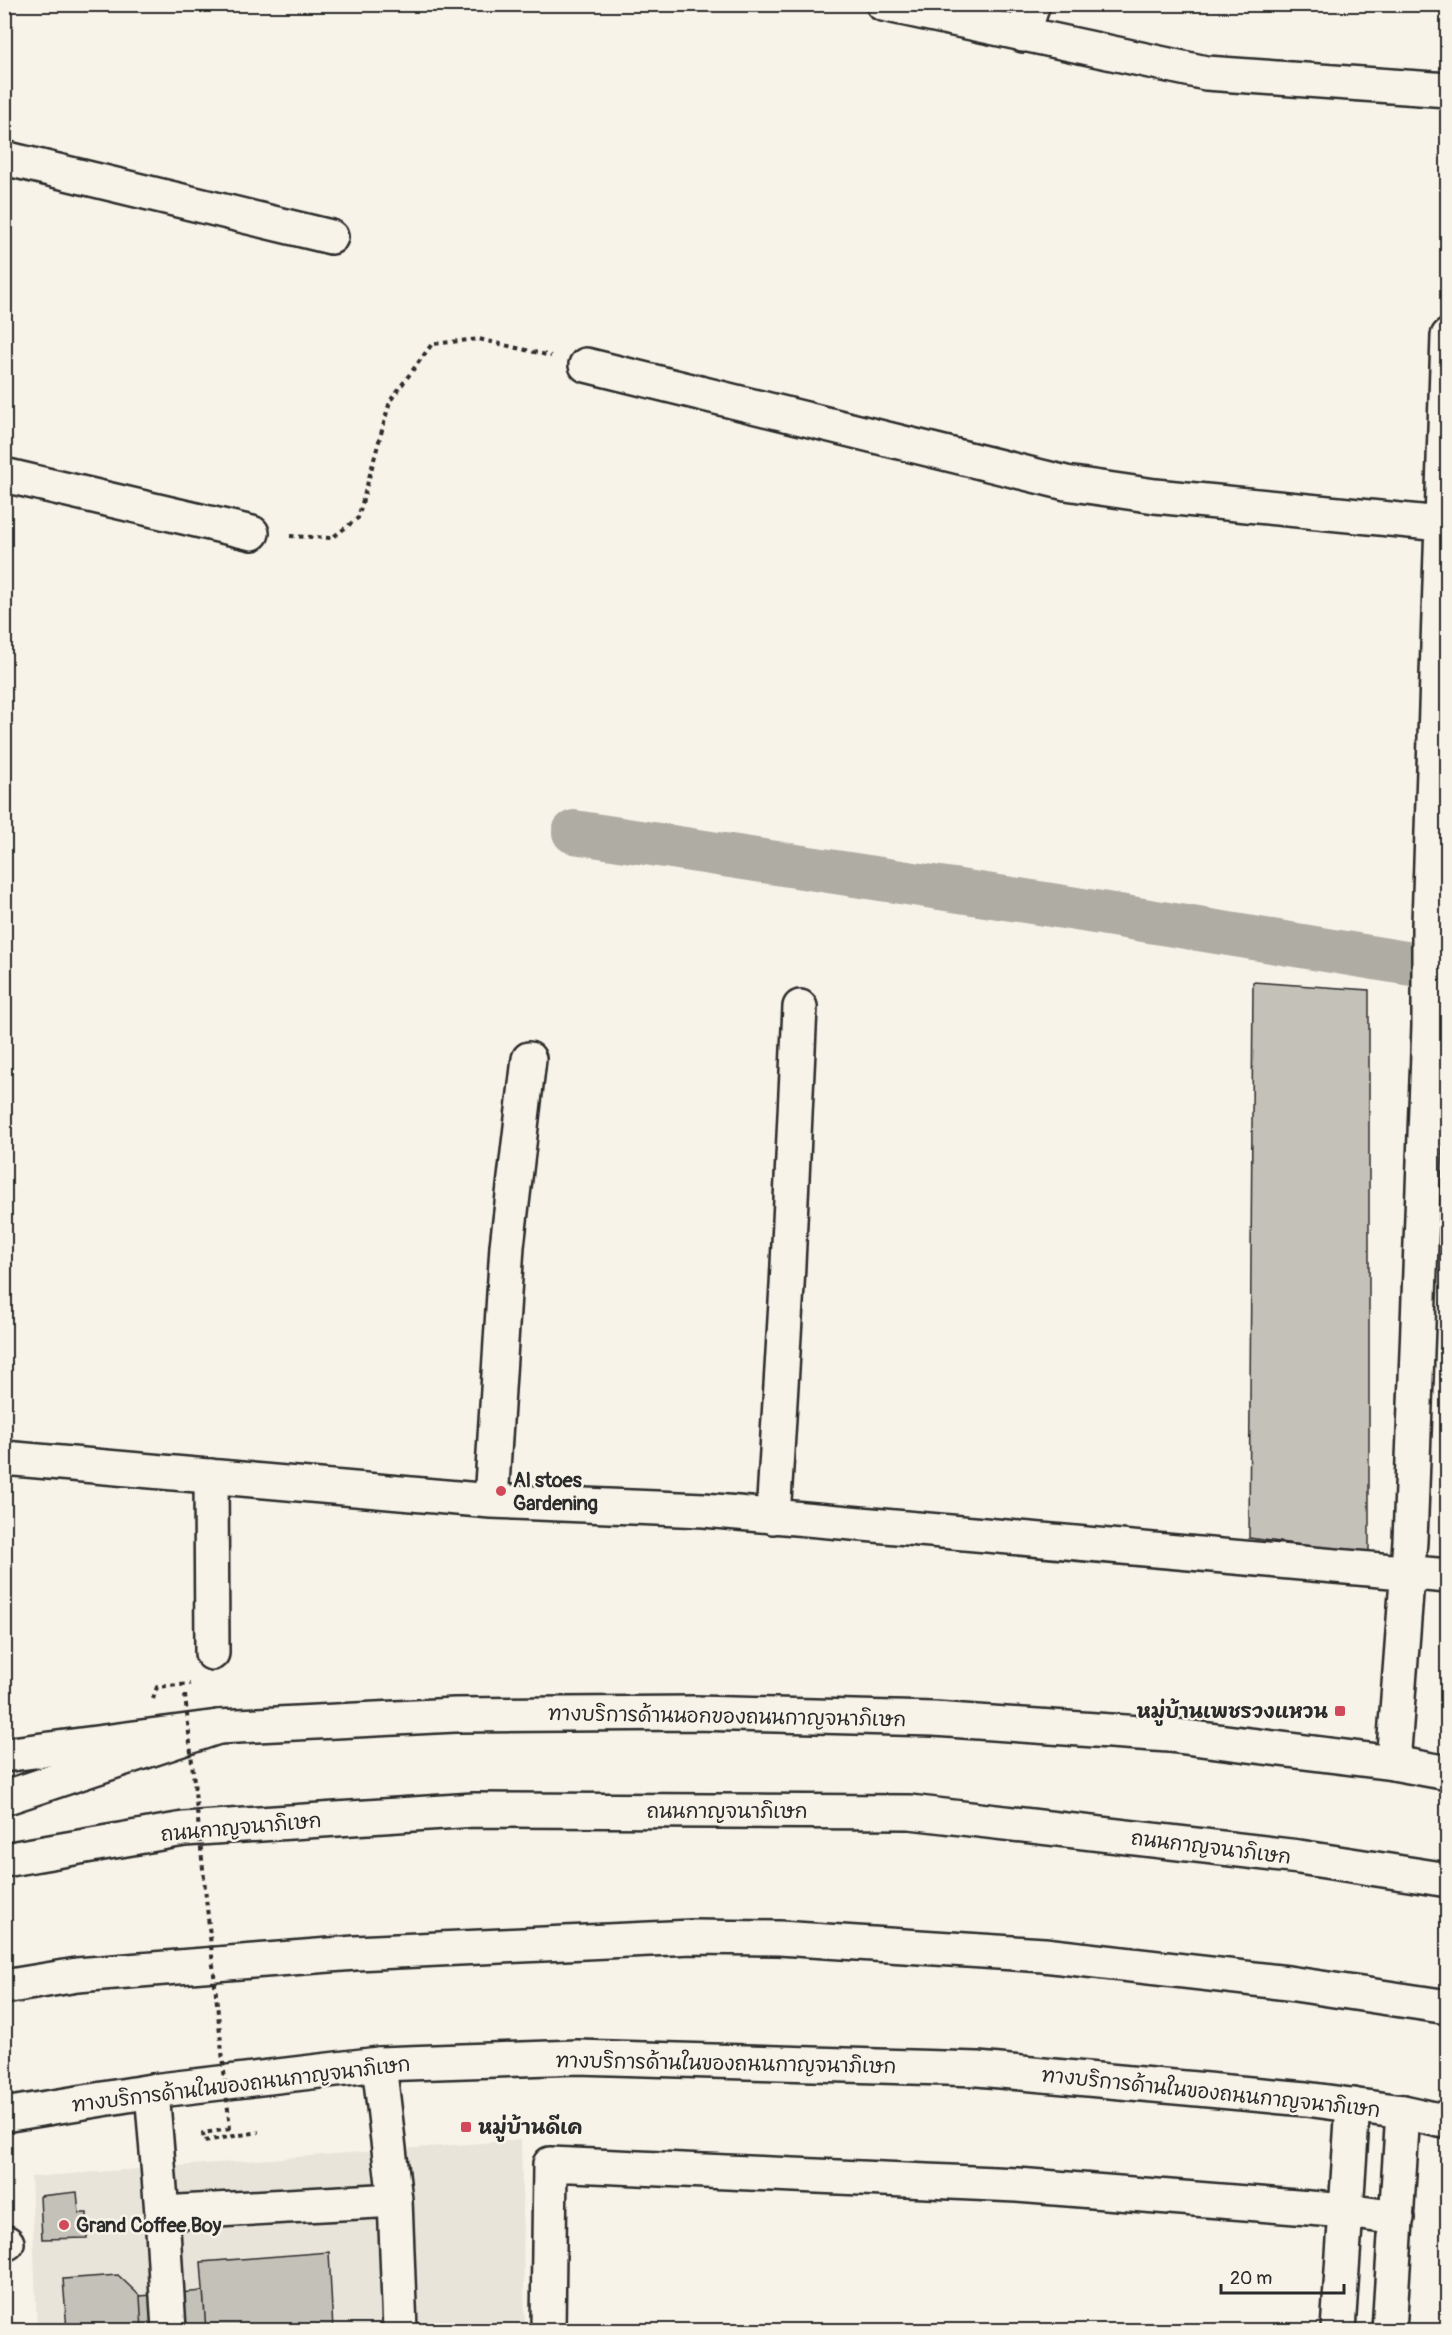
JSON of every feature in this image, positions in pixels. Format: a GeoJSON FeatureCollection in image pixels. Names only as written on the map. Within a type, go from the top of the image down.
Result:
{"type":"FeatureCollection","features":[{"type":"Feature","properties":{"kind":"main road"},"geometry":{"type":"LineString","coordinates":[[882,4],[1028,20],[1206,73],[1448,90]]}},
{"type":"Feature","properties":{"kind":"main road"},"geometry":{"type":"LineString","coordinates":[[4,158],[331,237]]}},
{"type":"Feature","properties":{"kind":"main road"},"geometry":{"type":"LineString","coordinates":[[1393,1763],[1408,1572],[1429,1026],[1429,924],[1448,336]]}},
{"type":"Feature","properties":{"kind":"main road"},"geometry":{"type":"LineString","coordinates":[[586,365],[1066,483],[1155,496],[1441,524]]}},
{"type":"Feature","properties":{"kind":"main road"},"geometry":{"type":"LineString","coordinates":[[4,475],[252,533]]}},
{"type":"Feature","properties":{"kind":"main road"},"geometry":{"type":"LineString","coordinates":[[772,1516],[787,1286],[800,1007]]}},
{"type":"Feature","properties":{"kind":"main road"},"geometry":{"type":"LineString","coordinates":[[491,1502],[507,1246],[529,1059]]}},
{"type":"Feature","properties":{"kind":"main road"},"geometry":{"type":"LineString","coordinates":[[4,1458],[491,1502],[704,1510],[1448,1576]]}},
{"type":"Feature","properties":{"kind":"main road"},"geometry":{"type":"LineString","coordinates":[[211,1476],[212,1653]]}},
{"type":"Feature","properties":{"kind":"main road","name":"ทางบริการด้านนอกของถนนกาญจนาภิเษก"},"geometry":{"type":"LineString","coordinates":[[4,1755],[218,1727],[455,1715],[695,1713],[933,1719],[1170,1735],[1393,1763],[1448,1773]]}},
{"type":"Feature","properties":{"kind":"main road"},"geometry":{"type":"LineString","coordinates":[[4,1798],[218,1727]]}},
{"type":"Feature","properties":{"kind":"main road","name":"ถนนกาญจนาภิเษก"},"geometry":{"type":"LineString","coordinates":[[4,1860],[184,1829],[474,1810],[910,1812],[1299,1857],[1448,1880]]}},
{"type":"Feature","properties":{"kind":"main road"},"geometry":{"type":"LineString","coordinates":[[4,1987],[77,1975],[355,1953],[692,1937],[780,1938],[1044,1955],[1288,1983],[1448,2007]]}},
{"type":"Feature","properties":{"kind":"main road"},"geometry":{"type":"LineString","coordinates":[[4,1998],[77,1975]]}},
{"type":"Feature","properties":{"kind":"main road","name":"ทางบริการด้านในของถนนกาญจนาภิเษก"},"geometry":{"type":"LineString","coordinates":[[4,2115],[152,2091],[379,2064],[577,2057],[978,2069],[1306,2099],[1403,2112],[1448,2122]]}},
{"type":"Feature","properties":{"kind":"main road"},"geometry":{"type":"LineString","coordinates":[[379,2064],[395,2200],[400,2331]]}},
{"type":"Feature","properties":{"kind":"main road"},"geometry":{"type":"LineString","coordinates":[[152,2091],[169,2331]]}},
{"type":"Feature","properties":{"kind":"main road"},"geometry":{"type":"LineString","coordinates":[[1338,2331],[1353,2106]]}},
{"type":"Feature","properties":{"kind":"main road"},"geometry":{"type":"LineString","coordinates":[[1389,2331],[1403,2112]]}},
{"type":"Feature","properties":{"kind":"main road"},"geometry":{"type":"LineString","coordinates":[[548,2331],[550,2164],[1017,2185],[1347,2211],[1398,2218]]}},
{"type":"Feature","properties":{"kind":"main road"},"geometry":{"type":"LineString","coordinates":[[162,2213],[395,2200]]}},
{"type":"Feature","properties":{"kind":"path"},"geometry":{"type":"LineString","coordinates":[[252,533],[332,538],[358,518],[390,401],[432,344],[478,339],[586,365]]}},
{"type":"Feature","properties":{"kind":"path"},"geometry":{"type":"LineString","coordinates":[[157,1687],[195,1683]]}},
{"type":"Feature","properties":{"kind":"path"},"geometry":{"type":"LineString","coordinates":[[195,1694],[185,1695],[230,2129],[203,2133],[204,2140],[259,2132]]}},
{"type":"Feature","properties":{"kind":"shaded area"},"geometry":{"type":"Polygon","coordinates":[[[521,2140],[525,2330],[37,2330],[31,2177],[521,2140]]]}},
{"type":"Feature","properties":{"kind":"building"},"geometry":{"type":"Polygon","coordinates":[[[1253,982],[1369,990],[1369,1554],[1249,1538],[1253,982]]]}},
{"type":"Feature","properties":{"kind":"building","name":"Grand Coffee Boy"},"geometry":{"type":"Polygon","coordinates":[[[77,2192],[79,2213],[87,2213],[87,2238],[42,2239],[40,2196],[77,2192]]]}},
{"type":"Feature","properties":{"kind":"building"},"geometry":{"type":"Polygon","coordinates":[[[329,2252],[333,2330],[206,2330],[201,2262],[329,2252]]]}},
{"type":"Feature","properties":{"kind":"building"},"geometry":{"type":"Polygon","coordinates":[[[118,2275],[140,2296],[142,2330],[67,2330],[63,2279],[118,2275]]]}},
{"type":"Feature","properties":{"kind":"building"},"geometry":{"type":"Polygon","coordinates":[[[203,2291],[206,2330],[142,2330],[140,2296],[203,2291]]]}},
{"type":"Feature","properties":{"kind":"waterway"},"geometry":{"type":"LineString","coordinates":[[574,832],[1064,907],[1448,970]]}},
{"type":"Feature","properties":{"kind":"place","name":"Al stoes Gardening"},"geometry":{"type":"Point","coordinates":[501,1491]}},
{"type":"Feature","properties":{"kind":"place","name":"หมู่บ้านเพชรวงแหวน"},"geometry":{"type":"Point","coordinates":[1340,1711]}},
{"type":"Feature","properties":{"kind":"place","name":"หมู่บ้านดีเค"},"geometry":{"type":"Point","coordinates":[466,2127]}},
{"type":"Feature","properties":{"kind":"place","name":"Grand Coffee Boy"},"geometry":{"type":"Point","coordinates":[64,2225]}}]}
